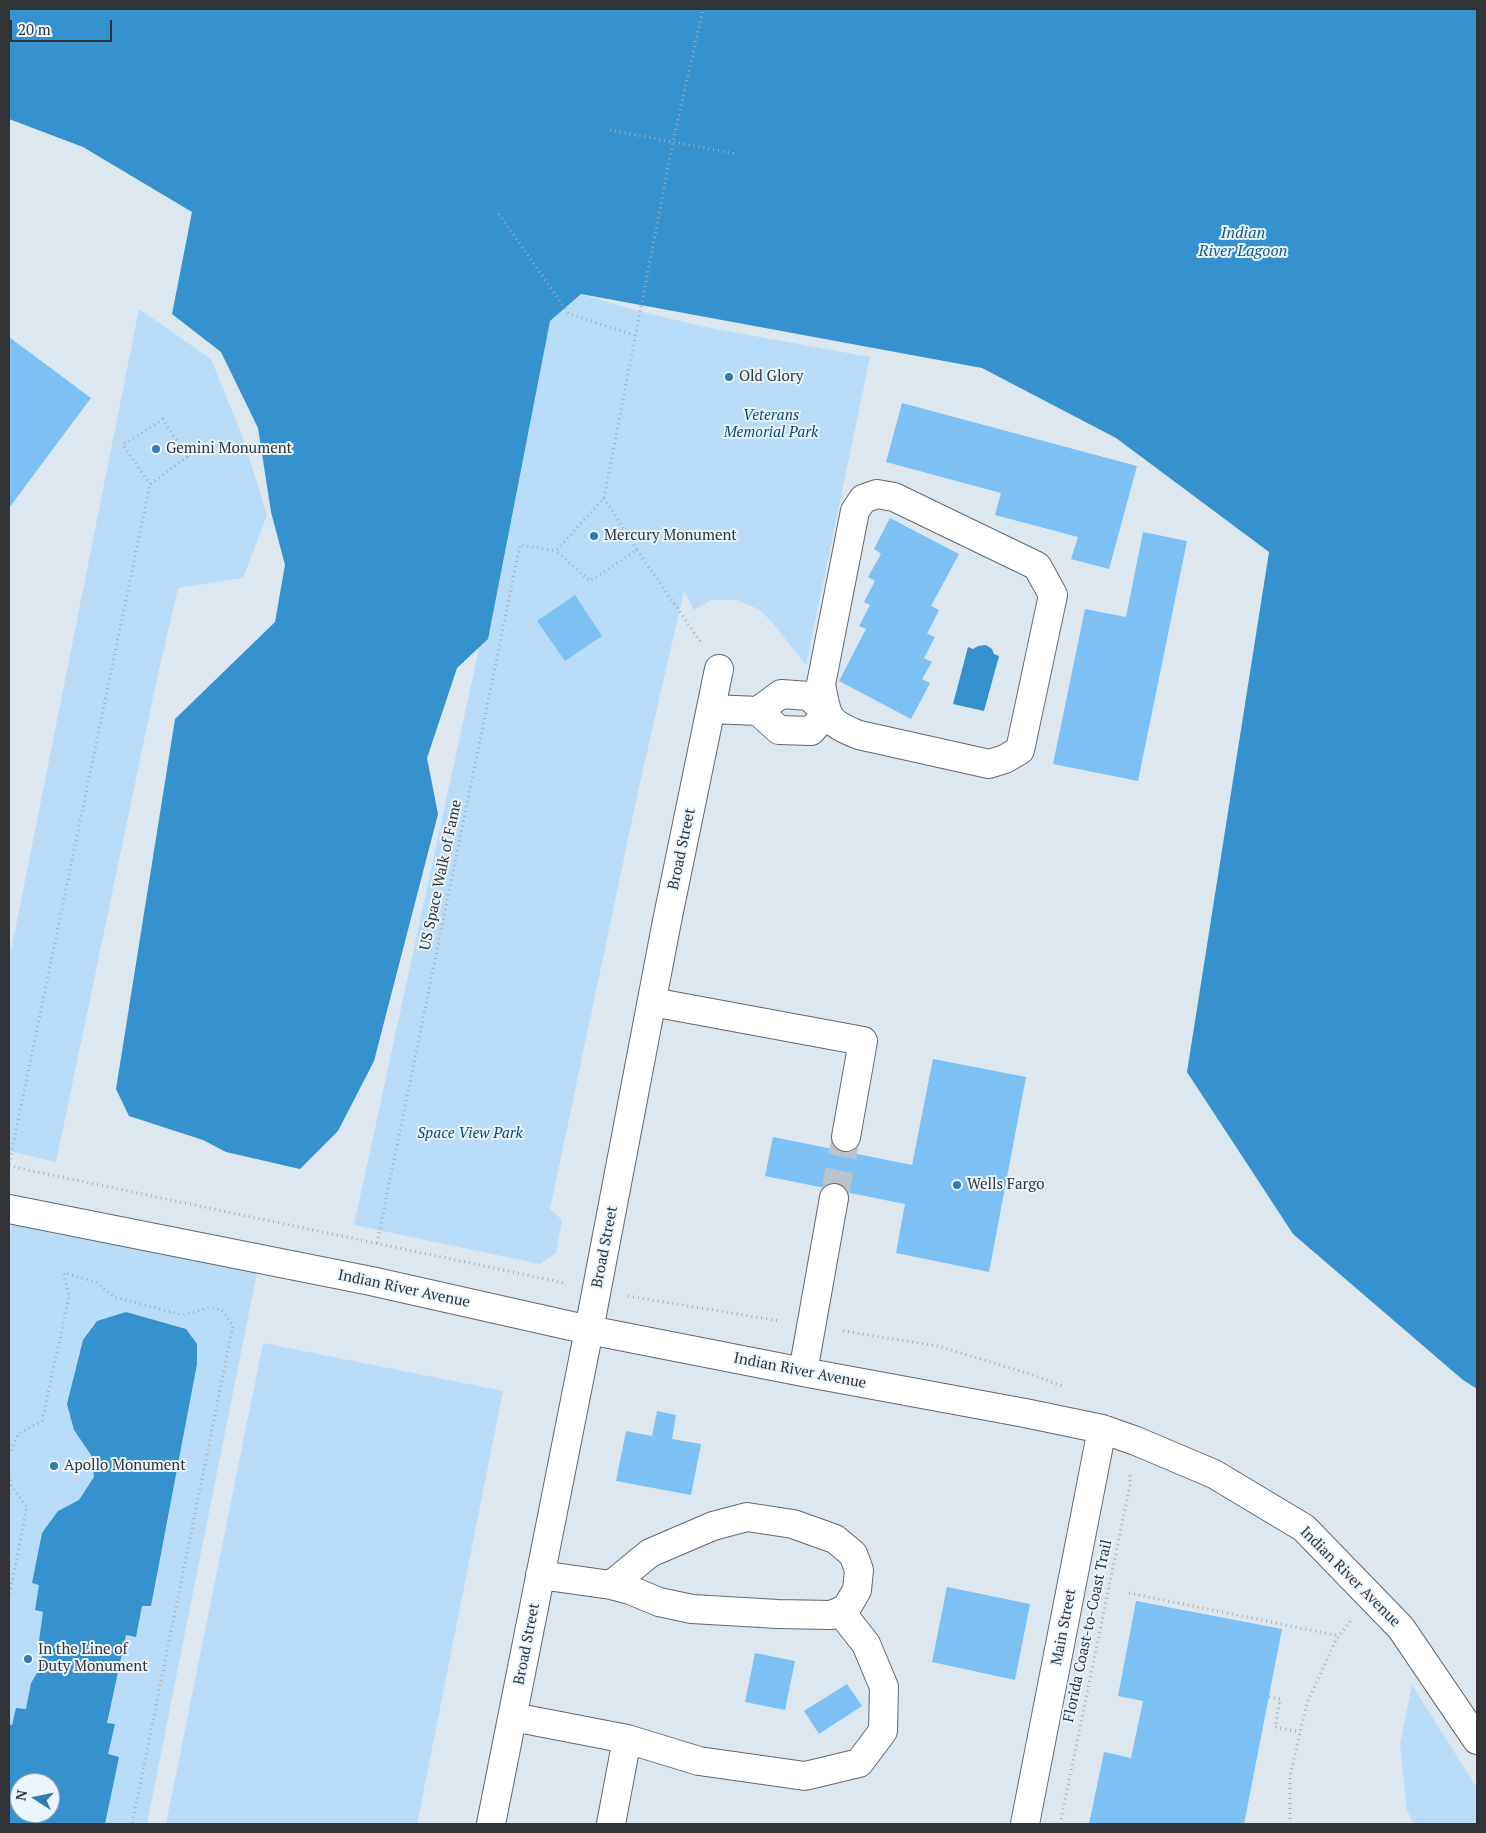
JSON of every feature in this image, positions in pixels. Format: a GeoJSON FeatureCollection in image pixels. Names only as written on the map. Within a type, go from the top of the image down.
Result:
{"type":"FeatureCollection","features":[{"type":"Feature","properties":{"kind":"street"},"geometry":{"type":"LineString","coordinates":[[877,494],[894,497],[1037,566],[1054,595],[1020,750],[1005,759],[989,764],[859,735],[839,727],[827,713],[821,684],[855,511],[863,499],[877,494]]}},
{"type":"Feature","properties":{"kind":"street","name":"Broad Street"},"geometry":{"type":"LineString","coordinates":[[491,1824],[719,669]]}},
{"type":"Feature","properties":{"kind":"street"},"geometry":{"type":"LineString","coordinates":[[712,709],[758,711],[779,730],[811,731],[827,713]]}},
{"type":"Feature","properties":{"kind":"street"},"geometry":{"type":"LineString","coordinates":[[652,1002],[863,1041],[846,1136]]}},
{"type":"Feature","properties":{"kind":"street"},"geometry":{"type":"LineString","coordinates":[[803,1372],[834,1198]]}},
{"type":"Feature","properties":{"kind":"street","name":"Indian River Avenue"},"geometry":{"type":"LineString","coordinates":[[9,1209],[371,1281],[589,1330],[1025,1413],[1102,1429],[1136,1441],[1214,1474],[1304,1528],[1401,1628],[1477,1740]]}},
{"type":"Feature","properties":{"kind":"street","name":"Main Street"},"geometry":{"type":"LineString","coordinates":[[1025,1824],[1102,1429]]}},
{"type":"Feature","properties":{"kind":"street"},"geometry":{"type":"LineString","coordinates":[[540,1575],[611,1585],[630,1590],[659,1602],[692,1609],[830,1615],[846,1609],[857,1590],[859,1570],[853,1554],[835,1539],[793,1524],[747,1517],[713,1526],[650,1552],[611,1585]]}},
{"type":"Feature","properties":{"kind":"street"},"geometry":{"type":"LineString","coordinates":[[513,1717],[627,1739],[700,1761],[806,1776],[859,1763],[883,1731],[884,1687],[866,1644],[840,1611]]}},
{"type":"Feature","properties":{"kind":"street"},"geometry":{"type":"LineString","coordinates":[[611,1824],[627,1739]]}},
{"type":"Feature","properties":{"kind":"path"},"geometry":{"type":"LineString","coordinates":[[637,550],[590,581],[556,551],[604,498],[672,142],[702,9]]}},
{"type":"Feature","properties":{"kind":"path"},"geometry":{"type":"LineString","coordinates":[[610,130],[736,154]]}},
{"type":"Feature","properties":{"kind":"path"},"geometry":{"type":"LineString","coordinates":[[499,214],[569,314],[634,335]]}},
{"type":"Feature","properties":{"kind":"path"},"geometry":{"type":"LineString","coordinates":[[9,1164],[150,484],[187,457],[163,419],[122,445],[150,484]]}},
{"type":"Feature","properties":{"kind":"path"},"geometry":{"type":"LineString","coordinates":[[604,498],[637,550],[719,669]]}},
{"type":"Feature","properties":{"kind":"path","name":"US Space Walk of Fame"},"geometry":{"type":"LineString","coordinates":[[377,1243],[520,545],[556,551]]}},
{"type":"Feature","properties":{"kind":"path"},"geometry":{"type":"LineString","coordinates":[[9,1455],[18,1434],[42,1421],[69,1297],[64,1273],[96,1282],[114,1297],[183,1315],[208,1308],[222,1310],[232,1326],[132,1824]]}},
{"type":"Feature","properties":{"kind":"path","name":"Florida Coast-to-Coast Trail"},"geometry":{"type":"LineString","coordinates":[[1060,1824],[1130,1485],[1129,1474],[1136,1441]]}},
{"type":"Feature","properties":{"kind":"path"},"geometry":{"type":"LineString","coordinates":[[9,1475],[12,1486],[27,1507],[9,1597]]}},
{"type":"Feature","properties":{"kind":"path"},"geometry":{"type":"LineString","coordinates":[[1129,1593],[1339,1636]]}},
{"type":"Feature","properties":{"kind":"path"},"geometry":{"type":"LineString","coordinates":[[1290,1824],[1290,1776],[1307,1703],[1339,1636],[1369,1595]]}},
{"type":"Feature","properties":{"kind":"path"},"geometry":{"type":"LineString","coordinates":[[1269,1697],[1280,1699],[1275,1728],[1300,1732]]}},
{"type":"Feature","properties":{"kind":"green space","name":"Space View Park"},"geometry":{"type":"Polygon","coordinates":[[[581,294],[634,310],[705,327],[870,357],[806,665],[772,622],[760,610],[737,600],[711,600],[694,610],[684,591],[639,787],[550,1209],[562,1220],[556,1253],[540,1264],[354,1225],[550,321],[581,294]]]}},
{"type":"Feature","properties":{"kind":"green space"},"geometry":{"type":"Polygon","coordinates":[[[139,309],[211,359],[243,438],[267,515],[243,578],[178,588],[156,683],[56,1162],[9,1151],[9,961],[139,309]]]}},
{"type":"Feature","properties":{"kind":"green space"},"geometry":{"type":"Polygon","coordinates":[[[12,1224],[257,1272],[147,1824],[9,1824],[9,1238],[12,1224]]]}},
{"type":"Feature","properties":{"kind":"green space"},"geometry":{"type":"Polygon","coordinates":[[[263,1343],[503,1391],[417,1824],[166,1824],[263,1343]]]}},
{"type":"Feature","properties":{"kind":"green space"},"geometry":{"type":"Polygon","coordinates":[[[1412,1685],[1477,1788],[1477,1824],[1413,1824],[1407,1810],[1400,1744],[1412,1685]]]}},
{"type":"Feature","properties":{"kind":"water","name":"Indian River Lagoon"},"geometry":{"type":"Polygon","coordinates":[[[9,9],[1477,9],[1477,1389],[1463,1380],[1293,1234],[1187,1072],[1269,552],[1116,438],[982,368],[581,294],[550,321],[488,639],[457,668],[427,758],[438,814],[374,1061],[338,1131],[300,1169],[226,1152],[203,1140],[129,1116],[116,1089],[175,719],[275,622],[285,565],[271,512],[258,428],[221,352],[172,314],[192,212],[83,147],[9,119],[9,9]]]}},
{"type":"Feature","properties":{"kind":"water"},"geometry":{"type":"Polygon","coordinates":[[[986,645],[992,649],[994,654],[999,656],[984,711],[953,704],[968,647],[973,649],[986,645]]]}},
{"type":"Feature","properties":{"kind":"water"},"geometry":{"type":"Polygon","coordinates":[[[126,1312],[186,1329],[197,1344],[197,1364],[151,1606],[142,1606],[136,1637],[126,1635],[107,1723],[115,1724],[108,1754],[119,1757],[105,1824],[12,1824],[10,1823],[60,1823],[60,1773],[10,1773],[9,1822],[9,1725],[12,1725],[16,1708],[26,1709],[31,1683],[43,1663],[39,1641],[43,1612],[35,1610],[39,1585],[32,1583],[42,1533],[58,1511],[79,1500],[94,1477],[91,1455],[74,1430],[67,1404],[83,1340],[97,1321],[126,1312]]]}},
{"type":"Feature","properties":{"kind":"building"},"geometry":{"type":"Polygon","coordinates":[[[9,337],[91,398],[9,508],[9,337]]]}},
{"type":"Feature","properties":{"kind":"building"},"geometry":{"type":"Polygon","coordinates":[[[902,403],[1137,466],[1109,569],[1071,559],[1078,537],[995,515],[1001,493],[886,462],[902,403]]]}},
{"type":"Feature","properties":{"kind":"building"},"geometry":{"type":"Polygon","coordinates":[[[890,518],[959,554],[931,606],[939,610],[927,634],[935,637],[924,658],[932,662],[922,679],[930,683],[911,719],[839,681],[866,629],[859,626],[870,605],[864,602],[875,581],[868,577],[881,554],[874,549],[890,518]]]}},
{"type":"Feature","properties":{"kind":"building"},"geometry":{"type":"Polygon","coordinates":[[[1143,532],[1187,541],[1138,781],[1053,764],[1085,609],[1126,617],[1143,532]]]}},
{"type":"Feature","properties":{"kind":"building"},"geometry":{"type":"Polygon","coordinates":[[[575,595],[602,636],[565,661],[537,621],[575,595]]]}},
{"type":"Feature","properties":{"kind":"building","name":"Wells Fargo"},"geometry":{"type":"Polygon","coordinates":[[[933,1059],[1026,1077],[989,1272],[896,1253],[905,1204],[765,1176],[773,1137],[912,1165],[933,1059]]]}},
{"type":"Feature","properties":{"kind":"building"},"geometry":{"type":"Polygon","coordinates":[[[657,1411],[676,1415],[672,1439],[701,1444],[691,1495],[616,1481],[626,1431],[652,1436],[657,1411]]]}},
{"type":"Feature","properties":{"kind":"building"},"geometry":{"type":"Polygon","coordinates":[[[947,1587],[1030,1604],[1015,1680],[932,1662],[947,1587]]]}},
{"type":"Feature","properties":{"kind":"building"},"geometry":{"type":"Polygon","coordinates":[[[1136,1601],[1282,1629],[1244,1824],[1089,1824],[1104,1752],[1131,1758],[1143,1701],[1118,1696],[1136,1601]]]}},
{"type":"Feature","properties":{"kind":"building"},"geometry":{"type":"Polygon","coordinates":[[[755,1653],[795,1661],[785,1710],[745,1702],[755,1653]]]}},
{"type":"Feature","properties":{"kind":"building"},"geometry":{"type":"Polygon","coordinates":[[[847,1684],[862,1706],[819,1734],[804,1711],[847,1684]]]}},
{"type":"Feature","properties":{"kind":"tunnel"},"geometry":{"type":"LineString","coordinates":[[834,1198],[846,1137]]}},
{"type":"Feature","properties":{"kind":"place","name":"Old Glory"},"geometry":{"type":"Point","coordinates":[729,377]}},
{"type":"Feature","properties":{"kind":"place","name":"Gemini Monument"},"geometry":{"type":"Point","coordinates":[156,449]}},
{"type":"Feature","properties":{"kind":"place","name":"Mercury Monument"},"geometry":{"type":"Point","coordinates":[594,536]}},
{"type":"Feature","properties":{"kind":"place","name":"Wells Fargo"},"geometry":{"type":"Point","coordinates":[957,1185]}},
{"type":"Feature","properties":{"kind":"place","name":"Apollo Monument"},"geometry":{"type":"Point","coordinates":[54,1466]}},
{"type":"Feature","properties":{"kind":"place","name":"In the Line of Duty Monument"},"geometry":{"type":"Point","coordinates":[28,1659]}},
{"type":"Feature","properties":{"kind":"park label","name":"Veterans Memorial Park"},"geometry":{"type":"Point","coordinates":[771,424]}}]}
